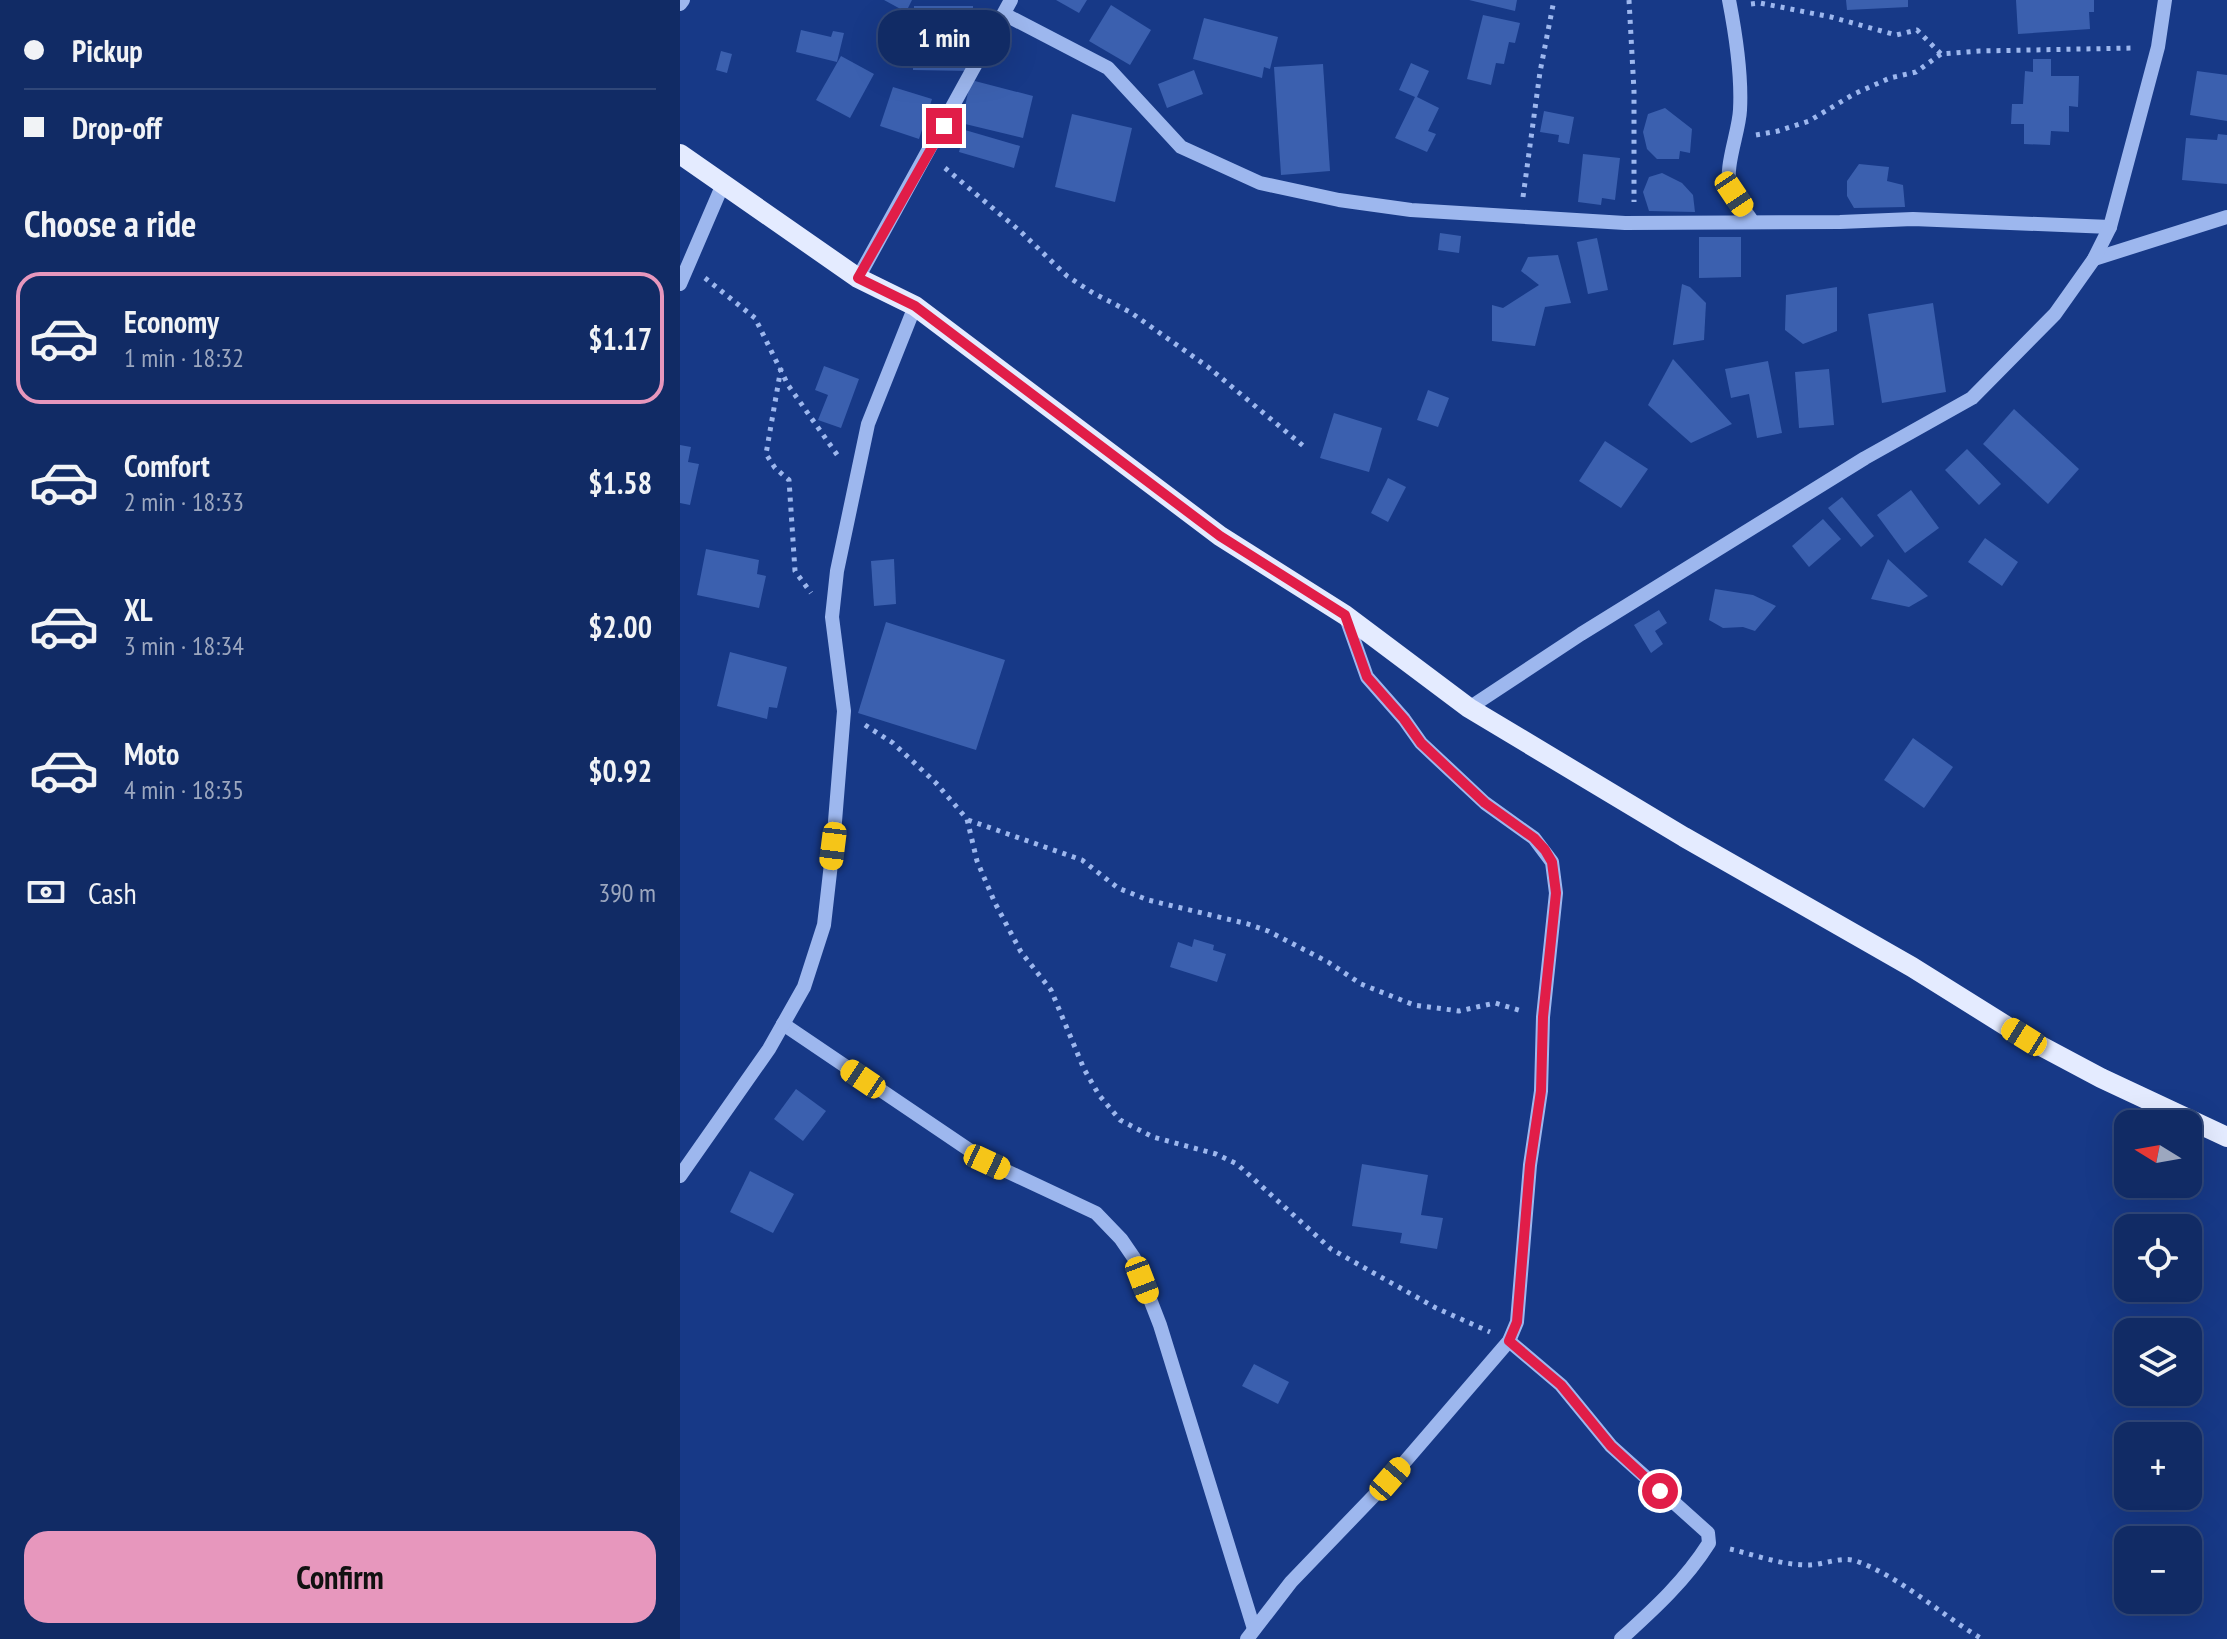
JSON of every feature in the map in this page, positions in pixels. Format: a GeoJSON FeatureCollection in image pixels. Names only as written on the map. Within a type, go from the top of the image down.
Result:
{"type":"FeatureCollection","features":[{"type":"Feature","properties":{"kind":"main road"},"geometry":{"type":"LineString","coordinates":[[680,154],[858,278],[915,306],[1220,536],[1345,615],[1469,708],[1684,837],[1912,967],[2024,1037],[2101,1078],[2227,1137]]}},
{"type":"Feature","properties":{"kind":"street"},"geometry":{"type":"LineString","coordinates":[[858,278],[1011,0]]}},
{"type":"Feature","properties":{"kind":"street"},"geometry":{"type":"LineString","coordinates":[[1469,708],[1581,634],[1865,458],[1972,398],[2055,314],[2094,259],[2110,227],[2158,47],[2165,0]]}},
{"type":"Feature","properties":{"kind":"street"},"geometry":{"type":"LineString","coordinates":[[1729,3],[1740,79],[1740,113],[1731,159],[1731,190],[1752,221]]}},
{"type":"Feature","properties":{"kind":"street"},"geometry":{"type":"LineString","coordinates":[[1004,14],[1108,68],[1181,147],[1260,183],[1339,200],[1411,210],[1634,223],[1913,219],[2110,227]]}},
{"type":"Feature","properties":{"kind":"street"},"geometry":{"type":"LineString","coordinates":[[680,284],[723,184]]}},
{"type":"Feature","properties":{"kind":"street"},"geometry":{"type":"LineString","coordinates":[[2094,259],[2227,217]]}},
{"type":"Feature","properties":{"kind":"street"},"geometry":{"type":"LineString","coordinates":[[680,1176],[769,1049],[804,987],[824,925],[844,711],[832,617],[837,571],[868,424],[915,306]]}},
{"type":"Feature","properties":{"kind":"street"},"geometry":{"type":"LineString","coordinates":[[1250,1634],[1291,1582],[1390,1479],[1509,1341],[1517,1322],[1530,1165],[1541,1091],[1543,1017],[1556,893],[1552,862],[1534,838],[1485,803],[1421,743],[1367,677],[1345,615]]}},
{"type":"Feature","properties":{"kind":"street"},"geometry":{"type":"LineString","coordinates":[[783,1024],[987,1162],[1096,1213],[1121,1239],[1134,1258],[1160,1325],[1250,1634]]}},
{"type":"Feature","properties":{"kind":"street"},"geometry":{"type":"LineString","coordinates":[[1509,1341],[1561,1385],[1611,1446],[1708,1533],[1709,1543],[1693,1568],[1621,1639]]}},
{"type":"Feature","properties":{"kind":"path"},"geometry":{"type":"LineString","coordinates":[[1520,216],[1540,72],[1554,0]]}},
{"type":"Feature","properties":{"kind":"path"},"geometry":{"type":"LineString","coordinates":[[1629,0],[1634,91],[1634,223]]}},
{"type":"Feature","properties":{"kind":"path"},"geometry":{"type":"LineString","coordinates":[[1729,3],[1760,3],[1831,17],[1896,35],[1917,30],[1941,54]]}},
{"type":"Feature","properties":{"kind":"path"},"geometry":{"type":"LineString","coordinates":[[1736,138],[1778,131],[1809,121],[1854,94],[1890,78],[1916,72],[1941,54],[2158,47]]}},
{"type":"Feature","properties":{"kind":"path"},"geometry":{"type":"LineString","coordinates":[[928,154],[1020,231],[1067,276],[1130,312],[1208,367],[1307,449]]}},
{"type":"Feature","properties":{"kind":"path"},"geometry":{"type":"LineString","coordinates":[[689,265],[755,318],[788,385],[856,482]]}},
{"type":"Feature","properties":{"kind":"path"},"geometry":{"type":"LineString","coordinates":[[781,367],[766,454],[770,463],[791,485],[798,579],[832,617]]}},
{"type":"Feature","properties":{"kind":"path"},"geometry":{"type":"LineString","coordinates":[[844,711],[893,743],[936,783],[967,819],[977,861],[995,903],[1021,952],[1051,990],[1084,1069],[1099,1095],[1120,1120],[1153,1137],[1216,1154],[1237,1164],[1331,1249],[1436,1308],[1509,1341]]}},
{"type":"Feature","properties":{"kind":"path"},"geometry":{"type":"LineString","coordinates":[[967,819],[1082,860],[1118,888],[1148,900],[1268,931],[1328,962],[1361,984],[1414,1005],[1459,1011],[1495,1003],[1543,1017]]}},
{"type":"Feature","properties":{"kind":"path"},"geometry":{"type":"LineString","coordinates":[[1709,1543],[1784,1563],[1808,1565],[1854,1560],[1919,1596],[1982,1639]]}},
{"type":"Feature","properties":{"kind":"building"},"geometry":{"type":"Polygon","coordinates":[[[884,0],[912,0],[906,12],[884,0]]]}},
{"type":"Feature","properties":{"kind":"building"},"geometry":{"type":"Polygon","coordinates":[[[1056,0],[1087,0],[1079,13],[1056,0]]]}},
{"type":"Feature","properties":{"kind":"building"},"geometry":{"type":"Polygon","coordinates":[[[1469,0],[1517,0],[1515,11],[1469,0]]]}},
{"type":"Feature","properties":{"kind":"building"},"geometry":{"type":"Polygon","coordinates":[[[1846,0],[1908,0],[1908,7],[1847,10],[1846,0]]]}},
{"type":"Feature","properties":{"kind":"building"},"geometry":{"type":"Polygon","coordinates":[[[2016,0],[2094,0],[2094,12],[2089,12],[2090,29],[2018,34],[2016,0]]]}},
{"type":"Feature","properties":{"kind":"building"},"geometry":{"type":"Polygon","coordinates":[[[1111,5],[1151,30],[1130,65],[1089,41],[1111,5]]]}},
{"type":"Feature","properties":{"kind":"building"},"geometry":{"type":"Polygon","coordinates":[[[914,6],[973,6],[972,71],[913,70],[914,6]]]}},
{"type":"Feature","properties":{"kind":"building"},"geometry":{"type":"Polygon","coordinates":[[[1483,15],[1520,23],[1515,43],[1509,42],[1504,64],[1496,63],[1491,85],[1467,79],[1483,15]]]}},
{"type":"Feature","properties":{"kind":"building"},"geometry":{"type":"Polygon","coordinates":[[[1204,18],[1278,37],[1270,69],[1264,67],[1262,78],[1193,59],[1204,18]]]}},
{"type":"Feature","properties":{"kind":"building"},"geometry":{"type":"Polygon","coordinates":[[[801,30],[831,37],[833,31],[844,33],[837,62],[796,52],[801,30]]]}},
{"type":"Feature","properties":{"kind":"building"},"geometry":{"type":"Polygon","coordinates":[[[721,51],[732,54],[727,73],[716,70],[721,51]]]}},
{"type":"Feature","properties":{"kind":"building"},"geometry":{"type":"Polygon","coordinates":[[[841,56],[874,74],[850,118],[816,100],[841,56]]]}},
{"type":"Feature","properties":{"kind":"building"},"geometry":{"type":"Polygon","coordinates":[[[2033,59],[2051,59],[2051,76],[2079,76],[2078,107],[2069,106],[2069,132],[2051,131],[2050,145],[2024,144],[2024,124],[2011,124],[2012,104],[2023,104],[2025,71],[2033,72],[2033,59]]]}},
{"type":"Feature","properties":{"kind":"building"},"geometry":{"type":"Polygon","coordinates":[[[1411,63],[1429,71],[1417,97],[1439,108],[1428,131],[1436,134],[1427,152],[1395,138],[1415,97],[1399,90],[1411,63]]]}},
{"type":"Feature","properties":{"kind":"building"},"geometry":{"type":"Polygon","coordinates":[[[1323,64],[1330,171],[1281,175],[1274,67],[1323,64]]]}},
{"type":"Feature","properties":{"kind":"building"},"geometry":{"type":"Polygon","coordinates":[[[1194,70],[1203,94],[1167,108],[1158,84],[1194,70]]]}},
{"type":"Feature","properties":{"kind":"building"},"geometry":{"type":"Polygon","coordinates":[[[2197,71],[2227,75],[2227,121],[2190,115],[2197,71]]]}},
{"type":"Feature","properties":{"kind":"building"},"geometry":{"type":"Polygon","coordinates":[[[971,80],[1033,96],[1023,138],[961,123],[971,80]]]}},
{"type":"Feature","properties":{"kind":"building"},"geometry":{"type":"Polygon","coordinates":[[[893,87],[932,99],[919,139],[880,126],[893,87]]]}},
{"type":"Feature","properties":{"kind":"building"},"geometry":{"type":"Polygon","coordinates":[[[1665,108],[1692,129],[1690,153],[1680,151],[1679,159],[1657,159],[1647,149],[1643,132],[1648,114],[1665,108]]]}},
{"type":"Feature","properties":{"kind":"building"},"geometry":{"type":"Polygon","coordinates":[[[1544,111],[1574,117],[1569,144],[1558,142],[1559,135],[1540,132],[1544,111]]]}},
{"type":"Feature","properties":{"kind":"building"},"geometry":{"type":"Polygon","coordinates":[[[1072,114],[1132,128],[1115,202],[1055,187],[1072,114]]]}},
{"type":"Feature","properties":{"kind":"building"},"geometry":{"type":"Polygon","coordinates":[[[965,130],[1020,146],[1014,168],[959,152],[965,130]]]}},
{"type":"Feature","properties":{"kind":"building"},"geometry":{"type":"Polygon","coordinates":[[[2218,134],[2227,135],[2227,184],[2182,180],[2186,138],[2217,140],[2218,134]]]}},
{"type":"Feature","properties":{"kind":"building"},"geometry":{"type":"Polygon","coordinates":[[[1583,154],[1620,158],[1615,200],[1602,198],[1601,205],[1578,202],[1583,154]]]}},
{"type":"Feature","properties":{"kind":"building"},"geometry":{"type":"Polygon","coordinates":[[[1859,164],[1889,167],[1887,181],[1903,185],[1905,207],[1854,208],[1847,196],[1847,181],[1859,164]]]}},
{"type":"Feature","properties":{"kind":"building"},"geometry":{"type":"Polygon","coordinates":[[[1662,173],[1682,183],[1693,195],[1695,212],[1649,211],[1643,192],[1649,177],[1662,173]]]}},
{"type":"Feature","properties":{"kind":"building"},"geometry":{"type":"Polygon","coordinates":[[[1440,233],[1461,236],[1459,253],[1438,250],[1440,233]]]}},
{"type":"Feature","properties":{"kind":"building"},"geometry":{"type":"Polygon","coordinates":[[[1699,237],[1741,237],[1741,277],[1699,278],[1699,237]]]}},
{"type":"Feature","properties":{"kind":"building"},"geometry":{"type":"Polygon","coordinates":[[[1597,238],[1608,290],[1588,294],[1577,242],[1597,238]]]}},
{"type":"Feature","properties":{"kind":"building"},"geometry":{"type":"Polygon","coordinates":[[[1558,255],[1571,303],[1545,307],[1535,346],[1492,341],[1492,305],[1503,308],[1539,285],[1521,271],[1528,257],[1558,255]]]}},
{"type":"Feature","properties":{"kind":"building"},"geometry":{"type":"Polygon","coordinates":[[[1682,284],[1690,287],[1706,303],[1704,340],[1673,345],[1682,284]]]}},
{"type":"Feature","properties":{"kind":"building"},"geometry":{"type":"Polygon","coordinates":[[[1837,287],[1837,331],[1803,344],[1785,330],[1786,295],[1837,287]]]}},
{"type":"Feature","properties":{"kind":"building"},"geometry":{"type":"Polygon","coordinates":[[[1933,303],[1946,392],[1882,403],[1868,314],[1933,303]]]}},
{"type":"Feature","properties":{"kind":"building"},"geometry":{"type":"Polygon","coordinates":[[[1673,359],[1732,424],[1691,443],[1648,405],[1673,359]]]}},
{"type":"Feature","properties":{"kind":"building"},"geometry":{"type":"Polygon","coordinates":[[[1768,361],[1782,433],[1757,438],[1749,394],[1731,398],[1725,369],[1768,361]]]}},
{"type":"Feature","properties":{"kind":"building"},"geometry":{"type":"Polygon","coordinates":[[[824,366],[859,379],[841,428],[818,420],[828,395],[815,390],[824,366]]]}},
{"type":"Feature","properties":{"kind":"building"},"geometry":{"type":"Polygon","coordinates":[[[1829,369],[1834,425],[1799,428],[1795,372],[1829,369]]]}},
{"type":"Feature","properties":{"kind":"building"},"geometry":{"type":"Polygon","coordinates":[[[1428,390],[1449,398],[1438,427],[1417,420],[1428,390]]]}},
{"type":"Feature","properties":{"kind":"building"},"geometry":{"type":"Polygon","coordinates":[[[2014,409],[2079,469],[2048,504],[1983,444],[2014,409]]]}},
{"type":"Feature","properties":{"kind":"building"},"geometry":{"type":"Polygon","coordinates":[[[1334,413],[1382,428],[1369,472],[1320,458],[1334,413]]]}},
{"type":"Feature","properties":{"kind":"building"},"geometry":{"type":"Polygon","coordinates":[[[1605,441],[1648,469],[1621,508],[1579,481],[1605,441]]]}},
{"type":"Feature","properties":{"kind":"building"},"geometry":{"type":"Polygon","coordinates":[[[680,445],[691,447],[688,462],[699,464],[690,505],[680,503],[680,445]]]}},
{"type":"Feature","properties":{"kind":"building"},"geometry":{"type":"Polygon","coordinates":[[[1967,449],[2001,484],[1979,505],[1945,470],[1967,449]]]}},
{"type":"Feature","properties":{"kind":"building"},"geometry":{"type":"Polygon","coordinates":[[[1388,478],[1406,487],[1388,522],[1371,513],[1388,478]]]}},
{"type":"Feature","properties":{"kind":"building"},"geometry":{"type":"Polygon","coordinates":[[[1911,490],[1939,528],[1905,553],[1877,515],[1911,490]]]}},
{"type":"Feature","properties":{"kind":"building"},"geometry":{"type":"Polygon","coordinates":[[[1842,497],[1874,536],[1861,547],[1828,508],[1842,497]]]}},
{"type":"Feature","properties":{"kind":"building"},"geometry":{"type":"Polygon","coordinates":[[[1823,519],[1841,539],[1809,567],[1792,546],[1823,519]]]}},
{"type":"Feature","properties":{"kind":"building"},"geometry":{"type":"Polygon","coordinates":[[[1985,538],[2018,562],[2002,586],[1968,562],[1985,538]]]}},
{"type":"Feature","properties":{"kind":"building"},"geometry":{"type":"Polygon","coordinates":[[[706,549],[759,560],[757,574],[766,576],[759,608],[697,595],[706,549]]]}},
{"type":"Feature","properties":{"kind":"building"},"geometry":{"type":"Polygon","coordinates":[[[894,559],[896,604],[874,606],[871,561],[894,559]]]}},
{"type":"Feature","properties":{"kind":"building"},"geometry":{"type":"Polygon","coordinates":[[[1888,559],[1928,596],[1909,607],[1871,599],[1888,559]]]}},
{"type":"Feature","properties":{"kind":"building"},"geometry":{"type":"Polygon","coordinates":[[[1715,589],[1753,595],[1776,606],[1755,631],[1743,627],[1723,628],[1709,620],[1715,589]]]}},
{"type":"Feature","properties":{"kind":"building"},"geometry":{"type":"Polygon","coordinates":[[[1659,610],[1667,623],[1655,631],[1663,644],[1651,653],[1634,625],[1659,610]]]}},
{"type":"Feature","properties":{"kind":"building"},"geometry":{"type":"Polygon","coordinates":[[[886,622],[1005,660],[976,750],[858,713],[886,622]]]}},
{"type":"Feature","properties":{"kind":"building"},"geometry":{"type":"Polygon","coordinates":[[[730,652],[787,667],[777,708],[769,707],[767,719],[717,706],[730,652]]]}},
{"type":"Feature","properties":{"kind":"building"},"geometry":{"type":"Polygon","coordinates":[[[1913,738],[1953,767],[1924,808],[1884,780],[1913,738]]]}},
{"type":"Feature","properties":{"kind":"building"},"geometry":{"type":"Polygon","coordinates":[[[1194,939],[1214,945],[1213,950],[1226,954],[1217,982],[1170,967],[1178,942],[1192,947],[1194,939]]]}},
{"type":"Feature","properties":{"kind":"building"},"geometry":{"type":"Polygon","coordinates":[[[796,1089],[826,1111],[803,1141],[774,1119],[796,1089]]]}},
{"type":"Feature","properties":{"kind":"building"},"geometry":{"type":"Polygon","coordinates":[[[1362,1164],[1428,1175],[1421,1215],[1443,1218],[1437,1249],[1400,1243],[1402,1233],[1352,1226],[1362,1164]]]}},
{"type":"Feature","properties":{"kind":"building"},"geometry":{"type":"Polygon","coordinates":[[[750,1171],[794,1194],[773,1233],[730,1212],[750,1171]]]}},
{"type":"Feature","properties":{"kind":"building"},"geometry":{"type":"Polygon","coordinates":[[[1254,1364],[1289,1382],[1278,1404],[1242,1386],[1254,1364]]]}},
{"type":"Feature","properties":{"kind":"route"},"geometry":{"type":"LineString","coordinates":[[944,126],[858,278],[915,306],[1220,536],[1345,615],[1367,677],[1421,743],[1485,803],[1534,838],[1552,862],[1556,893],[1547,963],[1541,1091],[1530,1165],[1517,1322],[1509,1341],[1561,1385],[1611,1446],[1660,1491]]}}]}
